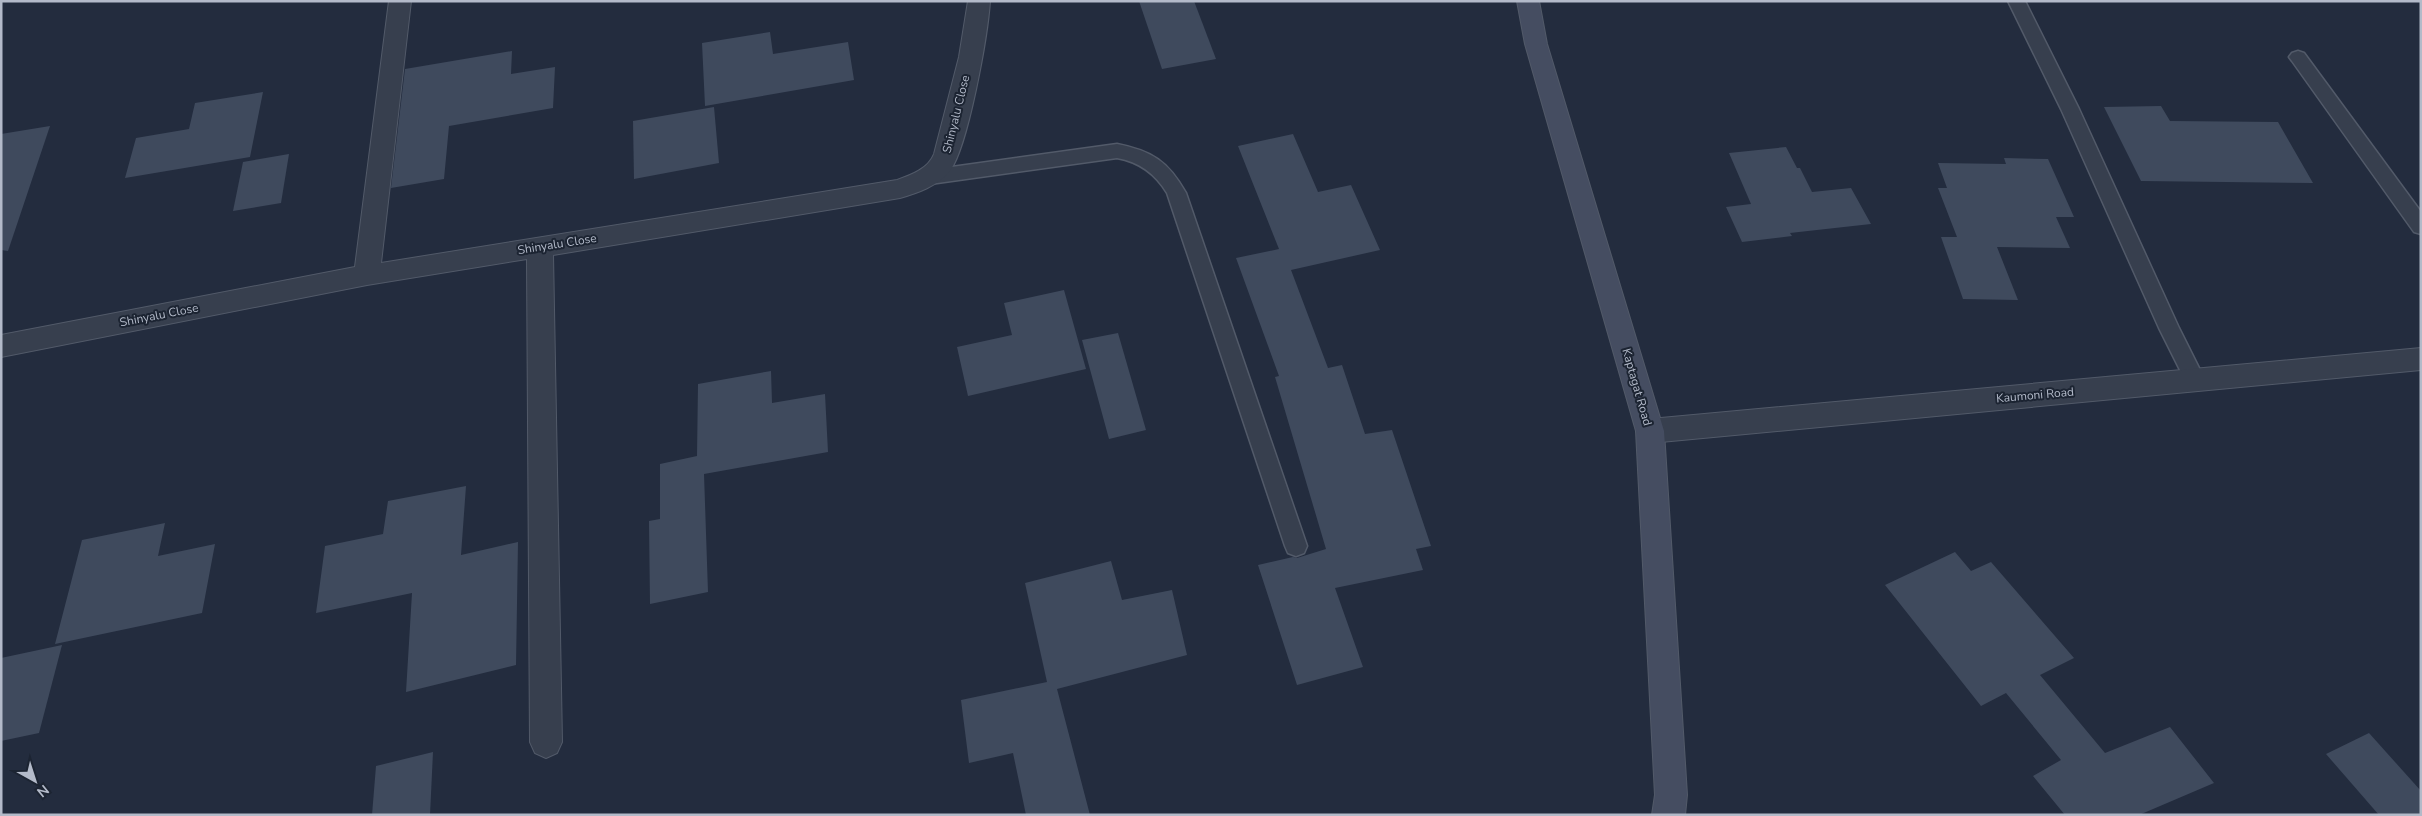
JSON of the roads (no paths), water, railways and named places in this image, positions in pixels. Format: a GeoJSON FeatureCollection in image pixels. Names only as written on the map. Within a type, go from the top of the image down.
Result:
{"type":"FeatureCollection","features":[{"type":"Feature","properties":{"kind":"main road","name":"Kaptagat Road"},"geometry":{"type":"LineString","coordinates":[[1528,1],[1536,44],[1650,431],[1671,795],[1668,815]]}},
{"type":"Feature","properties":{"kind":"street"},"geometry":{"type":"LineString","coordinates":[[366,275],[400,1]]}},
{"type":"Feature","properties":{"kind":"street","name":"Shinyalu Close"},"geometry":{"type":"LineString","coordinates":[[1,346],[366,275],[900,189],[930,177],[944,163],[953,137],[979,1]]}},
{"type":"Feature","properties":{"kind":"street"},"geometry":{"type":"LineString","coordinates":[[540,247],[546,742]]}},
{"type":"Feature","properties":{"kind":"street","name":"Kaumoni Road"},"geometry":{"type":"LineString","coordinates":[[1650,431],[2421,359]]}},
{"type":"Feature","properties":{"kind":"lane"},"geometry":{"type":"LineString","coordinates":[[2016,1],[2070,109],[2169,328],[2196,380]]}},
{"type":"Feature","properties":{"kind":"lane"},"geometry":{"type":"LineString","coordinates":[[2298,57],[2421,227]]}},
{"type":"Feature","properties":{"kind":"lane"},"geometry":{"type":"LineString","coordinates":[[930,177],[1116,151],[1143,158],[1167,176],[1179,202],[1296,546]]}}]}
